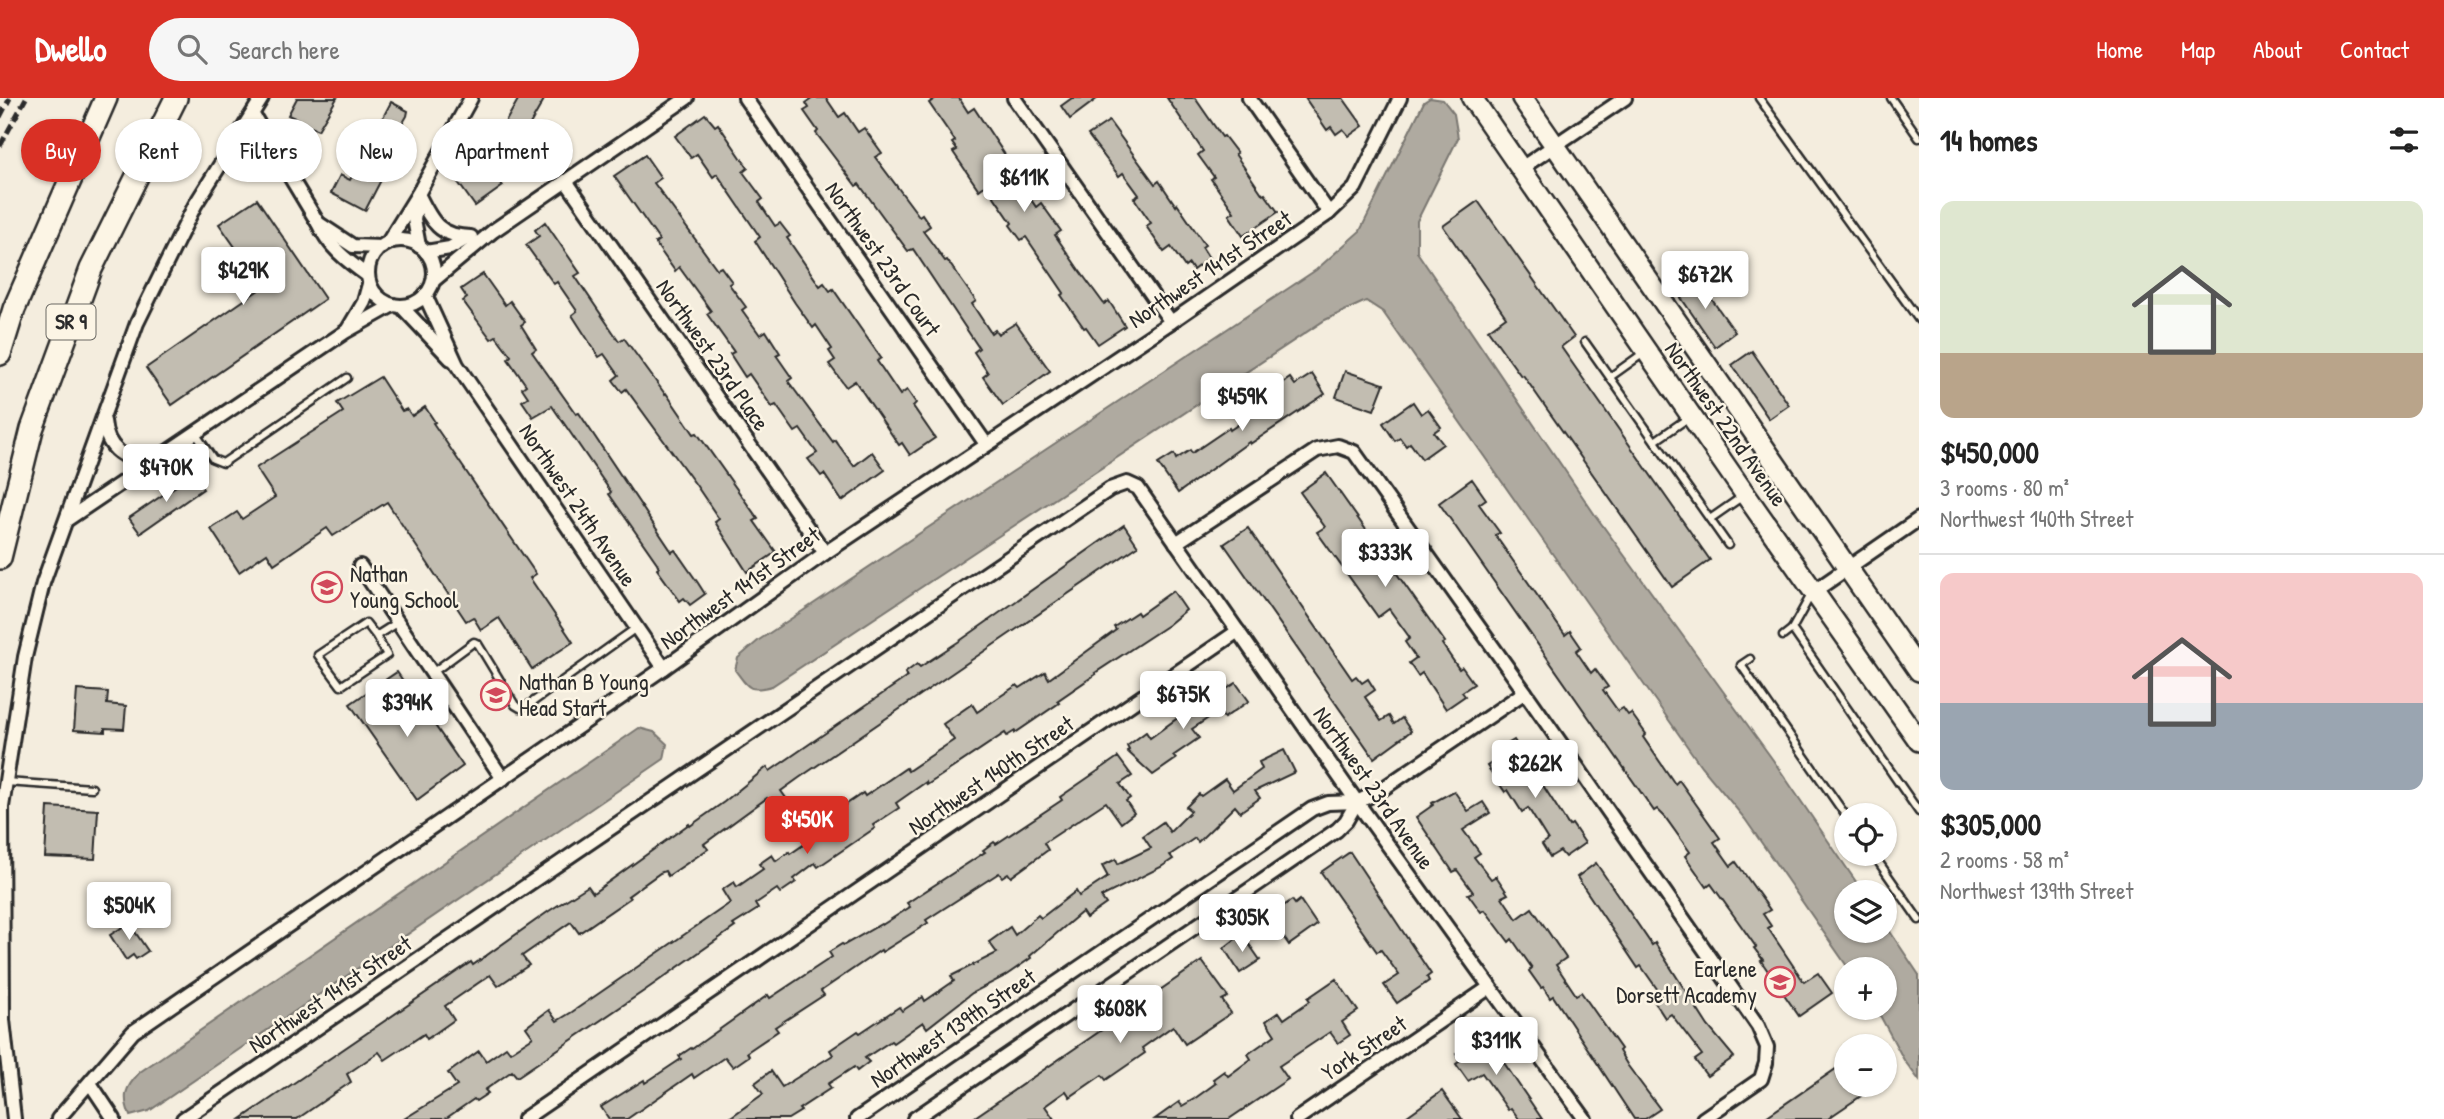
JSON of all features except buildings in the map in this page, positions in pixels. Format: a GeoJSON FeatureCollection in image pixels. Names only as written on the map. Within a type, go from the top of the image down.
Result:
{"type":"FeatureCollection","features":[{"type":"Feature","properties":{"kind":"main road","name":"SR 9"},"geometry":{"type":"LineString","coordinates":[[0,355],[15,309],[106,98]]}},
{"type":"Feature","properties":{"kind":"main road","name":"SR 9"},"geometry":{"type":"LineString","coordinates":[[0,558],[32,429],[91,269],[176,98]]}},
{"type":"Feature","properties":{"kind":"main road","name":"Northwest 22nd Avenue"},"geometry":{"type":"LineString","coordinates":[[1472,98],[1919,741]]}},
{"type":"Feature","properties":{"kind":"main road","name":"Northwest 22nd Avenue"},"geometry":{"type":"LineString","coordinates":[[1522,98],[1919,671]]}},
{"type":"Feature","properties":{"kind":"street"},"geometry":{"type":"LineString","coordinates":[[13,1119],[3,1020],[2,807],[25,657],[43,583],[137,323],[195,205],[262,98]]}},
{"type":"Feature","properties":{"kind":"street"},"geometry":{"type":"LineString","coordinates":[[345,332],[358,314],[373,256],[384,245],[418,194],[471,98]]}},
{"type":"Feature","properties":{"kind":"street"},"geometry":{"type":"LineString","coordinates":[[573,176],[687,98]]}},
{"type":"Feature","properties":{"kind":"street","name":"Northwest 23rd Court"},"geometry":{"type":"LineString","coordinates":[[745,98],[986,444]]}},
{"type":"Feature","properties":{"kind":"street"},"geometry":{"type":"LineString","coordinates":[[1014,98],[1171,322]]}},
{"type":"Feature","properties":{"kind":"street"},"geometry":{"type":"LineString","coordinates":[[1249,98],[1329,213]]}},
{"type":"Feature","properties":{"kind":"street"},"geometry":{"type":"LineString","coordinates":[[1520,169],[1625,98]]}},
{"type":"Feature","properties":{"kind":"street","name":"Northwest 141st Street"},"geometry":{"type":"LineString","coordinates":[[58,1119],[133,1032],[664,668],[825,552],[1171,322],[1329,213],[1355,188],[1400,101]]}},
{"type":"Feature","properties":{"kind":"street"},"geometry":{"type":"LineString","coordinates":[[253,115],[334,250],[368,280],[379,298],[397,306]]}},
{"type":"Feature","properties":{"kind":"street"},"geometry":{"type":"LineString","coordinates":[[68,519],[345,332],[397,306],[417,302],[425,295],[433,281],[493,231],[565,182]]}},
{"type":"Feature","properties":{"kind":"street","name":"Northwest 23rd Place"},"geometry":{"type":"LineString","coordinates":[[567,182],[825,552]]}},
{"type":"Feature","properties":{"kind":"street"},"geometry":{"type":"LineString","coordinates":[[418,194],[441,229],[459,237],[471,237]]}},
{"type":"Feature","properties":{"kind":"street"},"geometry":{"type":"LineString","coordinates":[[418,194],[414,219],[422,249],[434,271],[433,281]]}},
{"type":"Feature","properties":{"kind":"street"},"geometry":{"type":"LineString","coordinates":[[318,222],[353,246],[404,241],[422,249],[450,248],[471,237],[493,231]]}},
{"type":"Feature","properties":{"kind":"street","name":"Northwest 24th Avenue"},"geometry":{"type":"LineString","coordinates":[[425,295],[457,365],[664,668]]}},
{"type":"Feature","properties":{"kind":"street","name":"Northwest 24th Avenue"},"geometry":{"type":"LineString","coordinates":[[397,306],[457,365]]}},
{"type":"Feature","properties":{"kind":"street"},"geometry":{"type":"LineString","coordinates":[[104,418],[107,438],[115,451],[134,461],[153,461]]}},
{"type":"Feature","properties":{"kind":"street"},"geometry":{"type":"LineString","coordinates":[[1176,543],[1317,450],[1338,446],[1354,452],[1758,1026],[1767,1047],[1761,1079],[1703,1119]]}},
{"type":"Feature","properties":{"kind":"street","name":"Northwest 141st Street"},"geometry":{"type":"LineString","coordinates":[[183,1119],[1098,496],[1126,483]]}},
{"type":"Feature","properties":{"kind":"street","name":"Northwest 23rd Avenue"},"geometry":{"type":"LineString","coordinates":[[1126,483],[1138,488],[1357,802],[1586,1119]]}},
{"type":"Feature","properties":{"kind":"street"},"geometry":{"type":"LineString","coordinates":[[1813,592],[1919,519]]}},
{"type":"Feature","properties":{"kind":"street"},"geometry":{"type":"LineString","coordinates":[[360,566],[503,779]]}},
{"type":"Feature","properties":{"kind":"street","name":"Northwest 140th Street"},"geometry":{"type":"LineString","coordinates":[[524,1119],[1238,631]]}},
{"type":"Feature","properties":{"kind":"street","name":"Northwest 139th Street"},"geometry":{"type":"LineString","coordinates":[[857,1119],[875,1114],[1312,809],[1328,803],[1357,802],[1378,792],[1525,692]]}},
{"type":"Feature","properties":{"kind":"street","name":"Northwest 139th Street"},"geometry":{"type":"LineString","coordinates":[[914,1119],[1337,830],[1357,802]]}},
{"type":"Feature","properties":{"kind":"street","name":"York Street"},"geometry":{"type":"LineString","coordinates":[[1297,1119],[1490,987]]}},
{"type":"Feature","properties":{"kind":"street"},"geometry":{"type":"LineString","coordinates":[[90,1083],[114,1119]]}},
{"type":"Feature","properties":{"kind":"lane"},"geometry":{"type":"LineString","coordinates":[[1759,98],[1919,320]]}},
{"type":"Feature","properties":{"kind":"lane"},"geometry":{"type":"LineString","coordinates":[[1891,98],[1919,138]]}},
{"type":"Feature","properties":{"kind":"lane"},"geometry":{"type":"LineString","coordinates":[[1585,342],[1728,545]]}},
{"type":"Feature","properties":{"kind":"lane"},"geometry":{"type":"LineString","coordinates":[[1610,377],[1646,351]]}},
{"type":"Feature","properties":{"kind":"lane"},"geometry":{"type":"LineString","coordinates":[[195,433],[214,459],[223,463],[347,378]]}},
{"type":"Feature","properties":{"kind":"lane"},"geometry":{"type":"LineString","coordinates":[[1655,441],[1691,416]]}},
{"type":"Feature","properties":{"kind":"lane"},"geometry":{"type":"LineString","coordinates":[[1710,519],[1745,494]]}},
{"type":"Feature","properties":{"kind":"lane"},"geometry":{"type":"LineString","coordinates":[[1783,636],[1792,629],[1813,592]]}},
{"type":"Feature","properties":{"kind":"lane"},"geometry":{"type":"LineString","coordinates":[[376,636],[398,622]]}},
{"type":"Feature","properties":{"kind":"lane"},"geometry":{"type":"LineString","coordinates":[[366,623],[376,636],[387,655],[341,686],[318,655],[366,623]]}},
{"type":"Feature","properties":{"kind":"lane"},"geometry":{"type":"LineString","coordinates":[[432,673],[474,642],[478,644],[514,705],[520,708],[527,706],[636,628]]}},
{"type":"Feature","properties":{"kind":"lane"},"geometry":{"type":"LineString","coordinates":[[1792,629],[1919,812]]}},
{"type":"Feature","properties":{"kind":"lane"},"geometry":{"type":"LineString","coordinates":[[1750,659],[1741,665],[1837,803]]}},
{"type":"Feature","properties":{"kind":"lane"},"geometry":{"type":"LineString","coordinates":[[6,782],[92,789]]}},
{"type":"Feature","properties":{"kind":"lane"},"geometry":{"type":"LineString","coordinates":[[1881,866],[1919,920]]}},
{"type":"Feature","properties":{"kind":"shaded area"},"geometry":{"type":"Polygon","coordinates":[[[1430,98],[1443,100],[1454,114],[1458,138],[1417,221],[1417,252],[1595,515],[1773,760],[1834,849],[1834,866],[1845,866],[1855,880],[1834,880],[1834,943],[1897,942],[1919,975],[1919,1080],[1897,1047],[1897,1034],[1890,1034],[1882,1020],[1897,1020],[1897,957],[1841,957],[1745,819],[1701,766],[1383,312],[1366,301],[1325,320],[772,686],[754,689],[743,681],[735,670],[738,658],[759,640],[1316,270],[1360,231],[1424,102],[1430,98]]]}},
{"type":"Feature","properties":{"kind":"shaded area"},"geometry":{"type":"Polygon","coordinates":[[[639,728],[654,732],[667,744],[664,759],[149,1111],[130,1116],[126,1093],[140,1072],[639,728]]]}},
{"type":"Feature","properties":{"kind":"railway"},"geometry":{"type":"LineString","coordinates":[[0,117],[10,98]]}},
{"type":"Feature","properties":{"kind":"railway"},"geometry":{"type":"LineString","coordinates":[[0,146],[26,98]]}},
{"type":"Feature","properties":{"kind":"place","name":"Nathan Young School"},"geometry":{"type":"Point","coordinates":[327,587]}},
{"type":"Feature","properties":{"kind":"place","name":"Nathan B Young Head Start"},"geometry":{"type":"Point","coordinates":[496,695]}},
{"type":"Feature","properties":{"kind":"place","name":"Earlene Dorsett Academy"},"geometry":{"type":"Point","coordinates":[1780,982]}}]}
